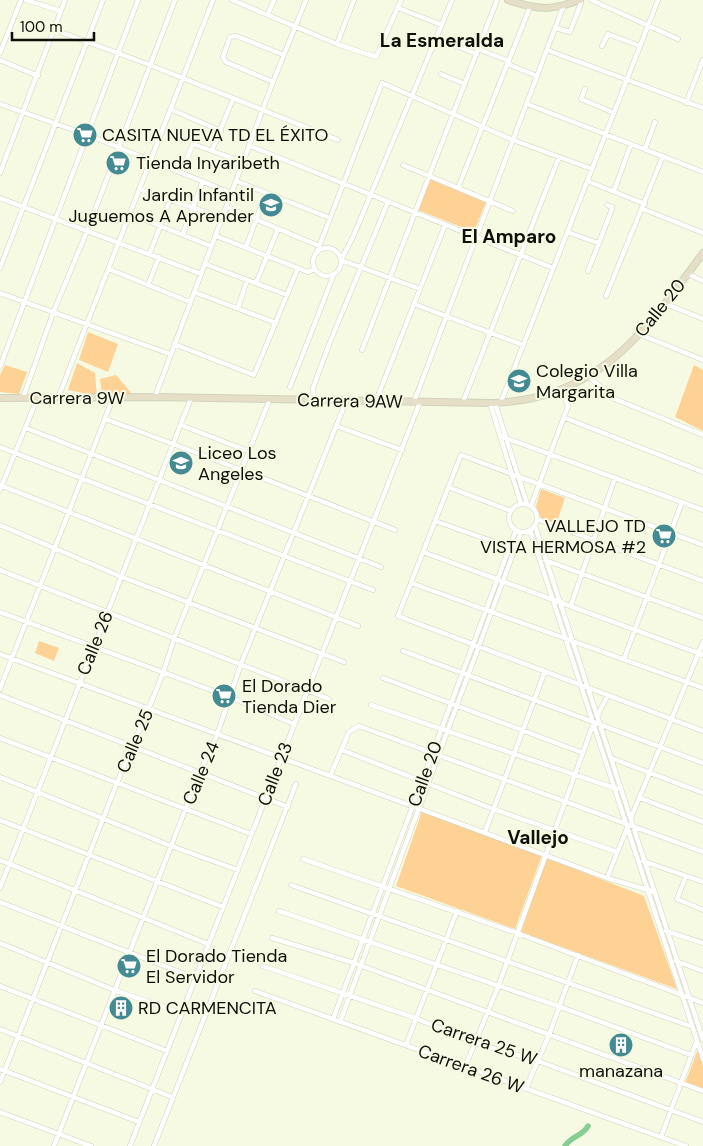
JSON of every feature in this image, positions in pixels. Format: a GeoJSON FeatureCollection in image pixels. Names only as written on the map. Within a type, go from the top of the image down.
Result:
{"type":"FeatureCollection","features":[{"type":"Feature","properties":{"kind":"main road"},"geometry":{"type":"LineString","coordinates":[[508,0],[530,7],[545,9],[563,7],[580,0]]}},
{"type":"Feature","properties":{"kind":"main road","name":"Calle 20"},"geometry":{"type":"LineString","coordinates":[[545,396],[589,377],[622,353],[666,304],[703,253]]}},
{"type":"Feature","properties":{"kind":"main road","name":"Carrera 9AW"},"geometry":{"type":"LineString","coordinates":[[155,397],[495,403],[545,396]]}},
{"type":"Feature","properties":{"kind":"main road","name":"Carrera 9W"},"geometry":{"type":"LineString","coordinates":[[0,398],[155,397]]}},
{"type":"Feature","properties":{"kind":"street"},"geometry":{"type":"LineString","coordinates":[[0,53],[21,0]]}},
{"type":"Feature","properties":{"kind":"street"},"geometry":{"type":"LineString","coordinates":[[26,0],[61,11]]}},
{"type":"Feature","properties":{"kind":"street"},"geometry":{"type":"LineString","coordinates":[[0,173],[65,0]]}},
{"type":"Feature","properties":{"kind":"street"},"geometry":{"type":"LineString","coordinates":[[0,268],[103,0]]}},
{"type":"Feature","properties":{"kind":"street"},"geometry":{"type":"LineString","coordinates":[[0,366],[138,0]]}},
{"type":"Feature","properties":{"kind":"street"},"geometry":{"type":"LineString","coordinates":[[23,398],[53,313],[87,231],[175,0]]}},
{"type":"Feature","properties":{"kind":"street"},"geometry":{"type":"LineString","coordinates":[[58,398],[139,189],[172,110],[213,0]]}},
{"type":"Feature","properties":{"kind":"street"},"geometry":{"type":"LineString","coordinates":[[232,0],[243,2],[338,44],[376,57],[401,0]]}},
{"type":"Feature","properties":{"kind":"street"},"geometry":{"type":"LineString","coordinates":[[268,14],[274,0]]}},
{"type":"Feature","properties":{"kind":"street"},"geometry":{"type":"LineString","coordinates":[[155,397],[273,82],[306,0]]}},
{"type":"Feature","properties":{"kind":"street"},"geometry":{"type":"LineString","coordinates":[[338,44],[354,0]]}},
{"type":"Feature","properties":{"kind":"street"},"geometry":{"type":"LineString","coordinates":[[290,386],[334,274],[340,268],[341,260],[413,96],[452,0]]}},
{"type":"Feature","properties":{"kind":"street"},"geometry":{"type":"LineString","coordinates":[[362,350],[497,0]]}},
{"type":"Feature","properties":{"kind":"street"},"geometry":{"type":"LineString","coordinates":[[556,28],[570,32],[581,3],[580,0]]}},
{"type":"Feature","properties":{"kind":"street"},"geometry":{"type":"LineString","coordinates":[[591,0],[678,38]]}},
{"type":"Feature","properties":{"kind":"street"},"geometry":{"type":"LineString","coordinates":[[521,504],[500,436],[495,403],[523,345],[658,0]]}},
{"type":"Feature","properties":{"kind":"street"},"geometry":{"type":"LineString","coordinates":[[458,188],[530,7]]}},
{"type":"Feature","properties":{"kind":"street","name":"Calle 23"},"geometry":{"type":"LineString","coordinates":[[130,1146],[402,450],[447,316],[563,7]]}},
{"type":"Feature","properties":{"kind":"street"},"geometry":{"type":"LineString","coordinates":[[398,8],[442,25]]}},
{"type":"Feature","properties":{"kind":"street"},"geometry":{"type":"LineString","coordinates":[[55,30],[150,65],[338,140]]}},
{"type":"Feature","properties":{"kind":"street"},"geometry":{"type":"LineString","coordinates":[[602,46],[608,34],[640,46]]}},
{"type":"Feature","properties":{"kind":"street"},"geometry":{"type":"LineString","coordinates":[[273,82],[226,62],[223,57],[230,37],[236,36],[284,56]]}},
{"type":"Feature","properties":{"kind":"street"},"geometry":{"type":"LineString","coordinates":[[454,45],[508,62],[537,76]]}},
{"type":"Feature","properties":{"kind":"street"},"geometry":{"type":"LineString","coordinates":[[547,50],[626,81],[703,108]]}},
{"type":"Feature","properties":{"kind":"street"},"geometry":{"type":"LineString","coordinates":[[0,60],[38,76]]}},
{"type":"Feature","properties":{"kind":"street"},"geometry":{"type":"LineString","coordinates":[[686,102],[703,60]]}},
{"type":"Feature","properties":{"kind":"street"},"geometry":{"type":"LineString","coordinates":[[442,74],[465,84]]}},
{"type":"Feature","properties":{"kind":"street"},"geometry":{"type":"LineString","coordinates":[[334,274],[324,275],[316,269],[314,263],[382,83],[513,140],[592,169]]}},
{"type":"Feature","properties":{"kind":"street"},"geometry":{"type":"LineString","coordinates":[[585,89],[581,99],[614,113]]}},
{"type":"Feature","properties":{"kind":"street"},"geometry":{"type":"LineString","coordinates":[[212,150],[233,99]]}},
{"type":"Feature","properties":{"kind":"street"},"geometry":{"type":"LineString","coordinates":[[0,104],[118,147],[231,193]]}},
{"type":"Feature","properties":{"kind":"street"},"geometry":{"type":"LineString","coordinates":[[527,104],[703,172]]}},
{"type":"Feature","properties":{"kind":"street"},"geometry":{"type":"LineString","coordinates":[[172,110],[221,131]]}},
{"type":"Feature","properties":{"kind":"street"},"geometry":{"type":"LineString","coordinates":[[645,149],[655,122]]}},
{"type":"Feature","properties":{"kind":"street"},"geometry":{"type":"LineString","coordinates":[[614,191],[631,144]]}},
{"type":"Feature","properties":{"kind":"street"},"geometry":{"type":"LineString","coordinates":[[181,172],[192,145],[212,150],[243,162]]}},
{"type":"Feature","properties":{"kind":"street"},"geometry":{"type":"LineString","coordinates":[[250,146],[553,268]]}},
{"type":"Feature","properties":{"kind":"street"},"geometry":{"type":"LineString","coordinates":[[606,296],[664,156]]}},
{"type":"Feature","properties":{"kind":"street"},"geometry":{"type":"LineString","coordinates":[[463,402],[559,157]]}},
{"type":"Feature","properties":{"kind":"street"},"geometry":{"type":"LineString","coordinates":[[403,165],[513,212]]}},
{"type":"Feature","properties":{"kind":"street"},"geometry":{"type":"LineString","coordinates":[[183,234],[203,181]]}},
{"type":"Feature","properties":{"kind":"street"},"geometry":{"type":"LineString","coordinates":[[236,181],[330,218]]}},
{"type":"Feature","properties":{"kind":"street"},"geometry":{"type":"LineString","coordinates":[[587,181],[645,204]]}},
{"type":"Feature","properties":{"kind":"street"},"geometry":{"type":"LineString","coordinates":[[139,189],[223,218]]}},
{"type":"Feature","properties":{"kind":"street"},"geometry":{"type":"LineString","coordinates":[[246,247],[266,193]]}},
{"type":"Feature","properties":{"kind":"street"},"geometry":{"type":"LineString","coordinates":[[0,198],[118,243],[159,256],[201,274]]}},
{"type":"Feature","properties":{"kind":"street"},"geometry":{"type":"LineString","coordinates":[[150,253],[170,200]]}},
{"type":"Feature","properties":{"kind":"street"},"geometry":{"type":"LineString","coordinates":[[314,400],[313,388],[388,202]]}},
{"type":"Feature","properties":{"kind":"street"},"geometry":{"type":"LineString","coordinates":[[588,271],[612,209],[612,206],[607,205]]}},
{"type":"Feature","properties":{"kind":"street"},"geometry":{"type":"LineString","coordinates":[[227,207],[320,246]]}},
{"type":"Feature","properties":{"kind":"street"},"geometry":{"type":"LineString","coordinates":[[643,210],[703,233]]}},
{"type":"Feature","properties":{"kind":"street"},"geometry":{"type":"LineString","coordinates":[[130,214],[211,246]]}},
{"type":"Feature","properties":{"kind":"street"},"geometry":{"type":"LineString","coordinates":[[376,401],[445,225]]}},
{"type":"Feature","properties":{"kind":"street"},"geometry":{"type":"LineString","coordinates":[[256,283],[278,229]]}},
{"type":"Feature","properties":{"kind":"street"},"geometry":{"type":"LineString","coordinates":[[567,232],[598,243]]}},
{"type":"Feature","properties":{"kind":"street"},"geometry":{"type":"LineString","coordinates":[[216,236],[308,272],[316,269]]}},
{"type":"Feature","properties":{"kind":"street"},"geometry":{"type":"LineString","coordinates":[[318,252],[329,248],[339,254],[341,260]]}},
{"type":"Feature","properties":{"kind":"street"},"geometry":{"type":"LineString","coordinates":[[148,285],[159,256]]}},
{"type":"Feature","properties":{"kind":"street"},"geometry":{"type":"LineString","coordinates":[[341,260],[420,289]]}},
{"type":"Feature","properties":{"kind":"street"},"geometry":{"type":"LineString","coordinates":[[205,264],[287,295]]}},
{"type":"Feature","properties":{"kind":"street"},"geometry":{"type":"LineString","coordinates":[[174,344],[252,376],[256,374],[298,268]]}},
{"type":"Feature","properties":{"kind":"street"},"geometry":{"type":"LineString","coordinates":[[109,269],[190,302]]}},
{"type":"Feature","properties":{"kind":"street"},"geometry":{"type":"LineString","coordinates":[[688,274],[703,281]]}},
{"type":"Feature","properties":{"kind":"street"},"geometry":{"type":"LineString","coordinates":[[238,308],[247,280]]}},
{"type":"Feature","properties":{"kind":"street"},"geometry":{"type":"LineString","coordinates":[[194,292],[276,323]]}},
{"type":"Feature","properties":{"kind":"street"},"geometry":{"type":"LineString","coordinates":[[0,293],[170,354]]}},
{"type":"Feature","properties":{"kind":"street"},"geometry":{"type":"LineString","coordinates":[[414,304],[523,345]]}},
{"type":"Feature","properties":{"kind":"street"},"geometry":{"type":"LineString","coordinates":[[666,304],[703,319]]}},
{"type":"Feature","properties":{"kind":"street"},"geometry":{"type":"LineString","coordinates":[[639,334],[703,360]]}},
{"type":"Feature","properties":{"kind":"street"},"geometry":{"type":"LineString","coordinates":[[589,377],[615,399],[703,435]]}},
{"type":"Feature","properties":{"kind":"street"},"geometry":{"type":"LineString","coordinates":[[529,505],[565,418],[568,406],[562,389]]}},
{"type":"Feature","properties":{"kind":"street"},"geometry":{"type":"LineString","coordinates":[[0,689],[113,398]]}},
{"type":"Feature","properties":{"kind":"street","name":"Calle 26"},"geometry":{"type":"LineString","coordinates":[[0,888],[191,398]]}},
{"type":"Feature","properties":{"kind":"street"},"geometry":{"type":"LineString","coordinates":[[36,399],[1,487],[203,564],[358,626]]}},
{"type":"Feature","properties":{"kind":"street","name":"Calle 24"},"geometry":{"type":"LineString","coordinates":[[54,1146],[128,953],[200,772],[217,735],[241,664],[347,399]]}},
{"type":"Feature","properties":{"kind":"street","name":"Calle 25"},"geometry":{"type":"LineString","coordinates":[[0,1082],[2,1070],[19,1037],[63,927],[75,890],[103,819],[164,674],[174,639],[188,602],[268,400]]}},
{"type":"Feature","properties":{"kind":"street"},"geometry":{"type":"LineString","coordinates":[[495,403],[518,476],[529,505],[537,519],[703,581]]}},
{"type":"Feature","properties":{"kind":"street"},"geometry":{"type":"LineString","coordinates":[[565,418],[703,472]]}},
{"type":"Feature","properties":{"kind":"street"},"geometry":{"type":"LineString","coordinates":[[105,419],[242,468],[308,497],[395,530]]}},
{"type":"Feature","properties":{"kind":"street"},"geometry":{"type":"LineString","coordinates":[[181,425],[248,451]]}},
{"type":"Feature","properties":{"kind":"street"},"geometry":{"type":"LineString","coordinates":[[336,426],[402,450]]}},
{"type":"Feature","properties":{"kind":"street"},"geometry":{"type":"LineString","coordinates":[[26,428],[381,567]]}},
{"type":"Feature","properties":{"kind":"street"},"geometry":{"type":"LineString","coordinates":[[500,436],[703,510]]}},
{"type":"Feature","properties":{"kind":"street"},"geometry":{"type":"LineString","coordinates":[[0,446],[216,531],[373,590]]}},
{"type":"Feature","properties":{"kind":"street"},"geometry":{"type":"LineString","coordinates":[[703,545],[461,455],[398,616],[703,731]]}},
{"type":"Feature","properties":{"kind":"street"},"geometry":{"type":"LineString","coordinates":[[571,605],[616,478]]}},
{"type":"Feature","properties":{"kind":"street"},"geometry":{"type":"LineString","coordinates":[[448,487],[511,511]]}},
{"type":"Feature","properties":{"kind":"street"},"geometry":{"type":"LineString","coordinates":[[624,659],[682,502]]}},
{"type":"Feature","properties":{"kind":"street"},"geometry":{"type":"LineString","coordinates":[[529,505],[521,504],[511,511],[510,521],[519,531],[530,530],[535,526]]}},
{"type":"Feature","properties":{"kind":"street"},"geometry":{"type":"LineString","coordinates":[[537,519],[535,526],[597,716]]}},
{"type":"Feature","properties":{"kind":"street"},"geometry":{"type":"LineString","coordinates":[[435,521],[509,548]]}},
{"type":"Feature","properties":{"kind":"street"},"geometry":{"type":"LineString","coordinates":[[0,525],[56,547],[122,577],[344,662]]}},
{"type":"Feature","properties":{"kind":"street"},"geometry":{"type":"LineString","coordinates":[[530,530],[581,684],[611,758],[631,818]]}},
{"type":"Feature","properties":{"kind":"street","name":"Calle 20"},"geometry":{"type":"LineString","coordinates":[[340,1022],[492,612],[509,548],[519,531]]}},
{"type":"Feature","properties":{"kind":"street","name":"Calle 20"},"geometry":{"type":"LineString","coordinates":[[333,1019],[473,644],[519,531]]}},
{"type":"Feature","properties":{"kind":"street"},"geometry":{"type":"LineString","coordinates":[[423,552],[701,654]]}},
{"type":"Feature","properties":{"kind":"street"},"geometry":{"type":"LineString","coordinates":[[540,558],[703,618]]}},
{"type":"Feature","properties":{"kind":"street"},"geometry":{"type":"LineString","coordinates":[[0,570],[329,699]]}},
{"type":"Feature","properties":{"kind":"street"},"geometry":{"type":"LineString","coordinates":[[411,583],[703,688]]}},
{"type":"Feature","properties":{"kind":"street"},"geometry":{"type":"LineString","coordinates":[[0,612],[230,697],[294,724]]}},
{"type":"Feature","properties":{"kind":"street"},"geometry":{"type":"LineString","coordinates":[[607,878],[630,826],[631,818],[687,682],[701,654],[703,642]]}},
{"type":"Feature","properties":{"kind":"street"},"geometry":{"type":"LineString","coordinates":[[403,651],[703,763]]}},
{"type":"Feature","properties":{"kind":"street"},"geometry":{"type":"LineString","coordinates":[[0,654],[78,684],[149,708],[281,759],[331,774],[607,878],[655,892]]}},
{"type":"Feature","properties":{"kind":"street"},"geometry":{"type":"LineString","coordinates":[[485,832],[545,671]]}},
{"type":"Feature","properties":{"kind":"street"},"geometry":{"type":"LineString","coordinates":[[383,678],[583,753]]}},
{"type":"Feature","properties":{"kind":"street"},"geometry":{"type":"LineString","coordinates":[[0,695],[288,807]]}},
{"type":"Feature","properties":{"kind":"street"},"geometry":{"type":"LineString","coordinates":[[465,1067],[498,987],[597,716],[608,695]]}},
{"type":"Feature","properties":{"kind":"street"},"geometry":{"type":"LineString","coordinates":[[371,704],[574,776],[621,790]]}},
{"type":"Feature","properties":{"kind":"street"},"geometry":{"type":"LineString","coordinates":[[596,723],[615,789],[645,862],[703,1040]]}},
{"type":"Feature","properties":{"kind":"street"},"geometry":{"type":"LineString","coordinates":[[331,774],[349,732],[359,726],[703,852]]}},
{"type":"Feature","properties":{"kind":"street"},"geometry":{"type":"LineString","coordinates":[[0,738],[251,834]]}},
{"type":"Feature","properties":{"kind":"street"},"geometry":{"type":"LineString","coordinates":[[342,750],[429,782],[493,809],[617,852]]}},
{"type":"Feature","properties":{"kind":"street"},"geometry":{"type":"LineString","coordinates":[[604,754],[703,793]]}},
{"type":"Feature","properties":{"kind":"street"},"geometry":{"type":"LineString","coordinates":[[0,777],[171,846],[238,870]]}},
{"type":"Feature","properties":{"kind":"street"},"geometry":{"type":"LineString","coordinates":[[154,1146],[296,784]]}},
{"type":"Feature","properties":{"kind":"street"},"geometry":{"type":"LineString","coordinates":[[640,798],[703,822]]}},
{"type":"Feature","properties":{"kind":"street"},"geometry":{"type":"LineString","coordinates":[[0,820],[223,907]]}},
{"type":"Feature","properties":{"kind":"street"},"geometry":{"type":"LineString","coordinates":[[630,826],[648,891],[703,1059]]}},
{"type":"Feature","properties":{"kind":"street"},"geometry":{"type":"LineString","coordinates":[[402,836],[408,838]]}},
{"type":"Feature","properties":{"kind":"street"},"geometry":{"type":"LineString","coordinates":[[303,859],[517,932],[703,1002]]}},
{"type":"Feature","properties":{"kind":"street"},"geometry":{"type":"LineString","coordinates":[[638,859],[703,882]]}},
{"type":"Feature","properties":{"kind":"street"},"geometry":{"type":"LineString","coordinates":[[0,860],[208,944]]}},
{"type":"Feature","properties":{"kind":"street"},"geometry":{"type":"LineString","coordinates":[[393,860],[399,862]]}},
{"type":"Feature","properties":{"kind":"street"},"geometry":{"type":"LineString","coordinates":[[686,876],[677,899],[703,910]]}},
{"type":"Feature","properties":{"kind":"street"},"geometry":{"type":"LineString","coordinates":[[292,885],[701,1031]]}},
{"type":"Feature","properties":{"kind":"street"},"geometry":{"type":"LineString","coordinates":[[0,902],[195,978]]}},
{"type":"Feature","properties":{"kind":"street"},"geometry":{"type":"LineString","coordinates":[[279,911],[558,1006],[691,1055]]}},
{"type":"Feature","properties":{"kind":"street"},"geometry":{"type":"LineString","coordinates":[[406,1045],[457,911]]}},
{"type":"Feature","properties":{"kind":"street"},"geometry":{"type":"LineString","coordinates":[[661,930],[703,943]]}},
{"type":"Feature","properties":{"kind":"street"},"geometry":{"type":"LineString","coordinates":[[272,938],[354,963],[360,967],[487,1014],[703,1091]]}},
{"type":"Feature","properties":{"kind":"street"},"geometry":{"type":"LineString","coordinates":[[0,943],[114,990],[181,1014]]}},
{"type":"Feature","properties":{"kind":"street"},"geometry":{"type":"LineString","coordinates":[[526,1088],[549,1035],[578,955]]}},
{"type":"Feature","properties":{"kind":"street"},"geometry":{"type":"LineString","coordinates":[[670,959],[703,971]]}},
{"type":"Feature","properties":{"kind":"street","name":"Carrera 25 W"},"geometry":{"type":"LineString","coordinates":[[263,966],[415,1018],[475,1043],[538,1061],[703,1122]]}},
{"type":"Feature","properties":{"kind":"street"},"geometry":{"type":"LineString","coordinates":[[0,986],[166,1051]]}},
{"type":"Feature","properties":{"kind":"street","name":"Carrera 26 W"},"geometry":{"type":"LineString","coordinates":[[255,991],[686,1146]]}},
{"type":"Feature","properties":{"kind":"street"},"geometry":{"type":"LineString","coordinates":[[661,1137],[703,1022]]}},
{"type":"Feature","properties":{"kind":"street"},"geometry":{"type":"LineString","coordinates":[[0,1029],[172,1097]]}},
{"type":"Feature","properties":{"kind":"street"},"geometry":{"type":"LineString","coordinates":[[2,1070],[71,1098],[139,1122]]}},
{"type":"Feature","properties":{"kind":"street"},"geometry":{"type":"LineString","coordinates":[[0,1112],[91,1146]]}},
{"type":"Feature","properties":{"kind":"shaded area"},"geometry":{"type":"Polygon","coordinates":[[[430,179],[486,202],[474,232],[418,210],[430,179]]]}},
{"type":"Feature","properties":{"kind":"shaded area"},"geometry":{"type":"Polygon","coordinates":[[[88,332],[118,344],[108,372],[79,360],[88,332]]]}},
{"type":"Feature","properties":{"kind":"shaded area"},"geometry":{"type":"Polygon","coordinates":[[[77,363],[95,373],[97,398],[93,395],[68,390],[77,363]]]}},
{"type":"Feature","properties":{"kind":"shaded area"},"geometry":{"type":"Polygon","coordinates":[[[5,365],[27,372],[19,394],[0,392],[0,375],[5,365]]]}},
{"type":"Feature","properties":{"kind":"shaded area"},"geometry":{"type":"Polygon","coordinates":[[[694,365],[703,370],[703,431],[675,417],[694,365]]]}},
{"type":"Feature","properties":{"kind":"shaded area"},"geometry":{"type":"Polygon","coordinates":[[[116,375],[133,395],[102,394],[100,379],[116,375]]]}},
{"type":"Feature","properties":{"kind":"shaded area"},"geometry":{"type":"Polygon","coordinates":[[[541,489],[565,498],[556,525],[541,519],[536,506],[541,489]]]}},
{"type":"Feature","properties":{"kind":"shaded area"},"geometry":{"type":"Polygon","coordinates":[[[39,641],[59,648],[54,661],[35,653],[39,641]]]}},
{"type":"Feature","properties":{"kind":"shaded area"},"geometry":{"type":"Polygon","coordinates":[[[422,811],[542,855],[515,929],[396,886],[422,811]]]}},
{"type":"Feature","properties":{"kind":"shaded area"},"geometry":{"type":"Polygon","coordinates":[[[547,858],[644,896],[677,989],[521,932],[547,858]]]}},
{"type":"Feature","properties":{"kind":"shaded area"},"geometry":{"type":"Polygon","coordinates":[[[698,1049],[703,1066],[703,1090],[685,1083],[698,1049]]]}},
{"type":"Feature","properties":{"kind":"waterway"},"geometry":{"type":"LineString","coordinates":[[565,1146],[588,1126]]}},
{"type":"Feature","properties":{"kind":"place","name":"CASITA NUEVA TD EL ÉXITO"},"geometry":{"type":"Point","coordinates":[85,135]}},
{"type":"Feature","properties":{"kind":"place","name":"Tienda Inyaribeth"},"geometry":{"type":"Point","coordinates":[118,163]}},
{"type":"Feature","properties":{"kind":"place","name":"Jardin Infantil Juguemos A Aprender"},"geometry":{"type":"Point","coordinates":[271,205]}},
{"type":"Feature","properties":{"kind":"place","name":"Colegio Villa Margarita"},"geometry":{"type":"Point","coordinates":[519,381]}},
{"type":"Feature","properties":{"kind":"place","name":"Liceo Los Angeles"},"geometry":{"type":"Point","coordinates":[181,463]}},
{"type":"Feature","properties":{"kind":"place","name":"VALLEJO TD VISTA HERMOSA #2"},"geometry":{"type":"Point","coordinates":[664,536]}},
{"type":"Feature","properties":{"kind":"place","name":"El Dorado Tienda Dier"},"geometry":{"type":"Point","coordinates":[224,696]}},
{"type":"Feature","properties":{"kind":"place","name":"El Dorado Tienda El Servidor"},"geometry":{"type":"Point","coordinates":[129,966]}},
{"type":"Feature","properties":{"kind":"place","name":"RD CARMENCITA"},"geometry":{"type":"Point","coordinates":[121,1008]}},
{"type":"Feature","properties":{"kind":"place","name":"manazana"},"geometry":{"type":"Point","coordinates":[621,1045]}},
{"type":"Feature","properties":{"kind":"district","name":"La Esmeralda"},"geometry":{"type":"Point","coordinates":[442,40]}},
{"type":"Feature","properties":{"kind":"district","name":"El Amparo"},"geometry":{"type":"Point","coordinates":[509,236]}},
{"type":"Feature","properties":{"kind":"district","name":"Vallejo"},"geometry":{"type":"Point","coordinates":[538,837]}}]}
